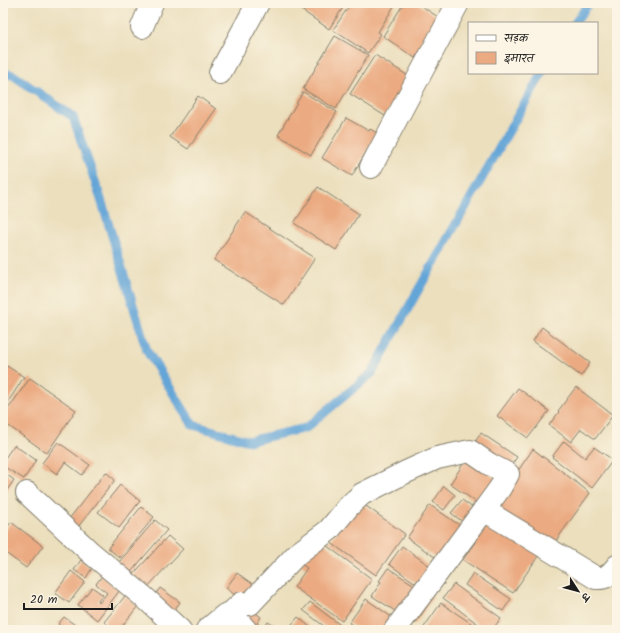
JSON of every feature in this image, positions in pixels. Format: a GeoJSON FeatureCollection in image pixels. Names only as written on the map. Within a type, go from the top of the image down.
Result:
{"type":"FeatureCollection","features":[{"type":"Feature","properties":{"kind":"street"},"geometry":{"type":"LineString","coordinates":[[142,27],[152,3]]}},
{"type":"Feature","properties":{"kind":"street"},"geometry":{"type":"LineString","coordinates":[[220,73],[258,3]]}},
{"type":"Feature","properties":{"kind":"street"},"geometry":{"type":"LineString","coordinates":[[371,167],[458,3]]}},
{"type":"Feature","properties":{"kind":"street"},"geometry":{"type":"LineString","coordinates":[[207,630],[242,603],[250,604],[297,554],[329,530],[349,506],[362,494],[437,458],[470,451],[489,464],[508,474],[500,488],[395,630]]}},
{"type":"Feature","properties":{"kind":"street"},"geometry":{"type":"LineString","coordinates":[[27,493],[90,552],[145,598],[180,630]]}},
{"type":"Feature","properties":{"kind":"street"},"geometry":{"type":"LineString","coordinates":[[484,510],[596,578],[603,579],[611,574],[617,566]]}},
{"type":"Feature","properties":{"kind":"street"},"geometry":{"type":"LineString","coordinates":[[231,613],[246,630]]}},
{"type":"Feature","properties":{"kind":"building"},"geometry":{"type":"Polygon","coordinates":[[[291,3],[346,3],[329,29],[291,3]]]}},
{"type":"Feature","properties":{"kind":"building"},"geometry":{"type":"Polygon","coordinates":[[[351,3],[396,3],[378,32],[381,34],[368,53],[333,30],[351,3]]]}},
{"type":"Feature","properties":{"kind":"building"},"geometry":{"type":"Polygon","coordinates":[[[404,3],[417,3],[441,19],[415,58],[383,36],[404,3]]]}},
{"type":"Feature","properties":{"kind":"building"},"geometry":{"type":"Polygon","coordinates":[[[335,36],[368,55],[336,109],[303,89],[335,36]]]}},
{"type":"Feature","properties":{"kind":"building"},"geometry":{"type":"Polygon","coordinates":[[[375,55],[410,77],[385,116],[350,94],[375,55]]]}},
{"type":"Feature","properties":{"kind":"building"},"geometry":{"type":"Polygon","coordinates":[[[303,92],[337,112],[311,155],[278,135],[303,92]]]}},
{"type":"Feature","properties":{"kind":"building"},"geometry":{"type":"Polygon","coordinates":[[[198,96],[216,109],[188,149],[170,137],[198,96]]]}},
{"type":"Feature","properties":{"kind":"building"},"geometry":{"type":"Polygon","coordinates":[[[346,118],[369,131],[370,129],[377,133],[352,176],[322,158],[346,118]]]}},
{"type":"Feature","properties":{"kind":"building"},"geometry":{"type":"Polygon","coordinates":[[[318,187],[359,214],[336,250],[294,223],[318,187]]]}},
{"type":"Feature","properties":{"kind":"building"},"geometry":{"type":"Polygon","coordinates":[[[245,212],[315,258],[284,305],[214,260],[245,212]]]}},
{"type":"Feature","properties":{"kind":"building"},"geometry":{"type":"Polygon","coordinates":[[[542,327],[590,363],[581,376],[533,341],[542,327]]]}},
{"type":"Feature","properties":{"kind":"building"},"geometry":{"type":"Polygon","coordinates":[[[7,366],[24,377],[3,410],[3,373],[7,366]]]}},
{"type":"Feature","properties":{"kind":"building"},"geometry":{"type":"Polygon","coordinates":[[[30,378],[76,410],[47,453],[3,422],[3,416],[30,378]]]}},
{"type":"Feature","properties":{"kind":"building"},"geometry":{"type":"Polygon","coordinates":[[[576,387],[613,415],[595,439],[581,429],[571,442],[549,425],[576,387]]]}},
{"type":"Feature","properties":{"kind":"building"},"geometry":{"type":"Polygon","coordinates":[[[518,388],[549,411],[528,438],[497,416],[518,388]]]}},
{"type":"Feature","properties":{"kind":"building"},"geometry":{"type":"Polygon","coordinates":[[[481,433],[517,457],[508,470],[473,445],[481,433]]]}},
{"type":"Feature","properties":{"kind":"building"},"geometry":{"type":"Polygon","coordinates":[[[564,441],[585,458],[594,447],[613,460],[592,488],[552,457],[564,441]]]}},
{"type":"Feature","properties":{"kind":"building"},"geometry":{"type":"Polygon","coordinates":[[[58,442],[90,465],[82,475],[65,462],[57,474],[42,463],[58,442]]]}},
{"type":"Feature","properties":{"kind":"building"},"geometry":{"type":"Polygon","coordinates":[[[14,445],[36,460],[24,479],[3,466],[3,461],[14,445]]]}},
{"type":"Feature","properties":{"kind":"building"},"geometry":{"type":"Polygon","coordinates":[[[533,449],[590,493],[550,549],[493,507],[533,449]]]}},
{"type":"Feature","properties":{"kind":"building"},"geometry":{"type":"Polygon","coordinates":[[[467,458],[499,481],[482,506],[450,484],[467,458]]]}},
{"type":"Feature","properties":{"kind":"building"},"geometry":{"type":"Polygon","coordinates":[[[3,472],[14,480],[3,496],[3,472]]]}},
{"type":"Feature","properties":{"kind":"building"},"geometry":{"type":"Polygon","coordinates":[[[106,472],[115,480],[74,532],[65,524],[106,472]]]}},
{"type":"Feature","properties":{"kind":"building"},"geometry":{"type":"Polygon","coordinates":[[[120,485],[140,501],[119,528],[98,512],[120,485]]]}},
{"type":"Feature","properties":{"kind":"building"},"geometry":{"type":"Polygon","coordinates":[[[444,486],[455,495],[444,510],[433,502],[444,486]]]}},
{"type":"Feature","properties":{"kind":"building"},"geometry":{"type":"Polygon","coordinates":[[[462,500],[483,515],[472,529],[451,513],[462,500]]]}},
{"type":"Feature","properties":{"kind":"building"},"geometry":{"type":"Polygon","coordinates":[[[359,501],[405,534],[376,575],[330,542],[359,501]]]}},
{"type":"Feature","properties":{"kind":"building"},"geometry":{"type":"Polygon","coordinates":[[[430,505],[471,533],[448,566],[407,538],[430,505]]]}},
{"type":"Feature","properties":{"kind":"building"},"geometry":{"type":"Polygon","coordinates":[[[141,507],[154,517],[120,558],[108,548],[141,507]]]}},
{"type":"Feature","properties":{"kind":"building"},"geometry":{"type":"Polygon","coordinates":[[[491,518],[541,552],[513,593],[463,560],[491,518]]]}},
{"type":"Feature","properties":{"kind":"building"},"geometry":{"type":"Polygon","coordinates":[[[155,520],[167,530],[125,579],[113,569],[155,520]]]}},
{"type":"Feature","properties":{"kind":"building"},"geometry":{"type":"Polygon","coordinates":[[[11,522],[43,546],[26,568],[3,551],[3,533],[11,522]]]}},
{"type":"Feature","properties":{"kind":"building"},"geometry":{"type":"Polygon","coordinates":[[[168,536],[183,549],[142,593],[128,580],[168,536]]]}},
{"type":"Feature","properties":{"kind":"building"},"geometry":{"type":"Polygon","coordinates":[[[319,540],[372,579],[342,621],[294,587],[307,568],[301,564],[319,540]]]}},
{"type":"Feature","properties":{"kind":"building"},"geometry":{"type":"Polygon","coordinates":[[[402,546],[441,574],[428,592],[389,564],[402,546]]]}},
{"type":"Feature","properties":{"kind":"building"},"geometry":{"type":"Polygon","coordinates":[[[81,560],[92,568],[86,578],[74,570],[81,560]]]}},
{"type":"Feature","properties":{"kind":"building"},"geometry":{"type":"Polygon","coordinates":[[[388,568],[433,597],[415,624],[372,596],[381,582],[379,581],[388,568]]]}},
{"type":"Feature","properties":{"kind":"building"},"geometry":{"type":"Polygon","coordinates":[[[71,571],[85,582],[69,603],[55,593],[71,571]]]}},
{"type":"Feature","properties":{"kind":"building"},"geometry":{"type":"Polygon","coordinates":[[[237,573],[258,588],[247,604],[226,588],[237,573]]]}},
{"type":"Feature","properties":{"kind":"building"},"geometry":{"type":"Polygon","coordinates":[[[473,573],[511,599],[503,611],[465,585],[473,573]]]}},
{"type":"Feature","properties":{"kind":"building"},"geometry":{"type":"Polygon","coordinates":[[[102,576],[120,590],[97,620],[78,605],[92,587],[103,595],[98,601],[99,603],[107,593],[96,584],[102,576]]]}},
{"type":"Feature","properties":{"kind":"building"},"geometry":{"type":"Polygon","coordinates":[[[454,584],[501,618],[492,630],[486,630],[443,598],[454,584]]]}},
{"type":"Feature","properties":{"kind":"building"},"geometry":{"type":"Polygon","coordinates":[[[160,588],[180,602],[172,613],[152,599],[160,588]]]}},
{"type":"Feature","properties":{"kind":"building"},"geometry":{"type":"Polygon","coordinates":[[[125,596],[138,606],[119,630],[114,630],[104,622],[125,596]]]}},
{"type":"Feature","properties":{"kind":"building"},"geometry":{"type":"Polygon","coordinates":[[[366,599],[410,630],[359,630],[349,623],[366,599]]]}},
{"type":"Feature","properties":{"kind":"building"},"geometry":{"type":"Polygon","coordinates":[[[310,602],[347,630],[329,630],[303,610],[310,602]]]}},
{"type":"Feature","properties":{"kind":"building"},"geometry":{"type":"Polygon","coordinates":[[[243,603],[261,617],[257,623],[263,628],[268,622],[280,630],[258,630],[235,614],[243,603]]]}},
{"type":"Feature","properties":{"kind":"building"},"geometry":{"type":"Polygon","coordinates":[[[441,603],[481,630],[422,630],[441,603]]]}},
{"type":"Feature","properties":{"kind":"building"},"geometry":{"type":"Polygon","coordinates":[[[64,617],[82,630],[65,630],[58,624],[64,617]]]}},
{"type":"Feature","properties":{"kind":"building"},"geometry":{"type":"Polygon","coordinates":[[[298,617],[310,627],[308,630],[287,630],[298,617]]]}},
{"type":"Feature","properties":{"kind":"waterway"},"geometry":{"type":"LineString","coordinates":[[576,22],[589,3]]}},
{"type":"Feature","properties":{"kind":"waterway"},"geometry":{"type":"LineString","coordinates":[[3,73],[13,75],[73,117],[100,196],[147,351],[193,425],[249,441],[306,428],[372,373],[541,74]]}}]}
